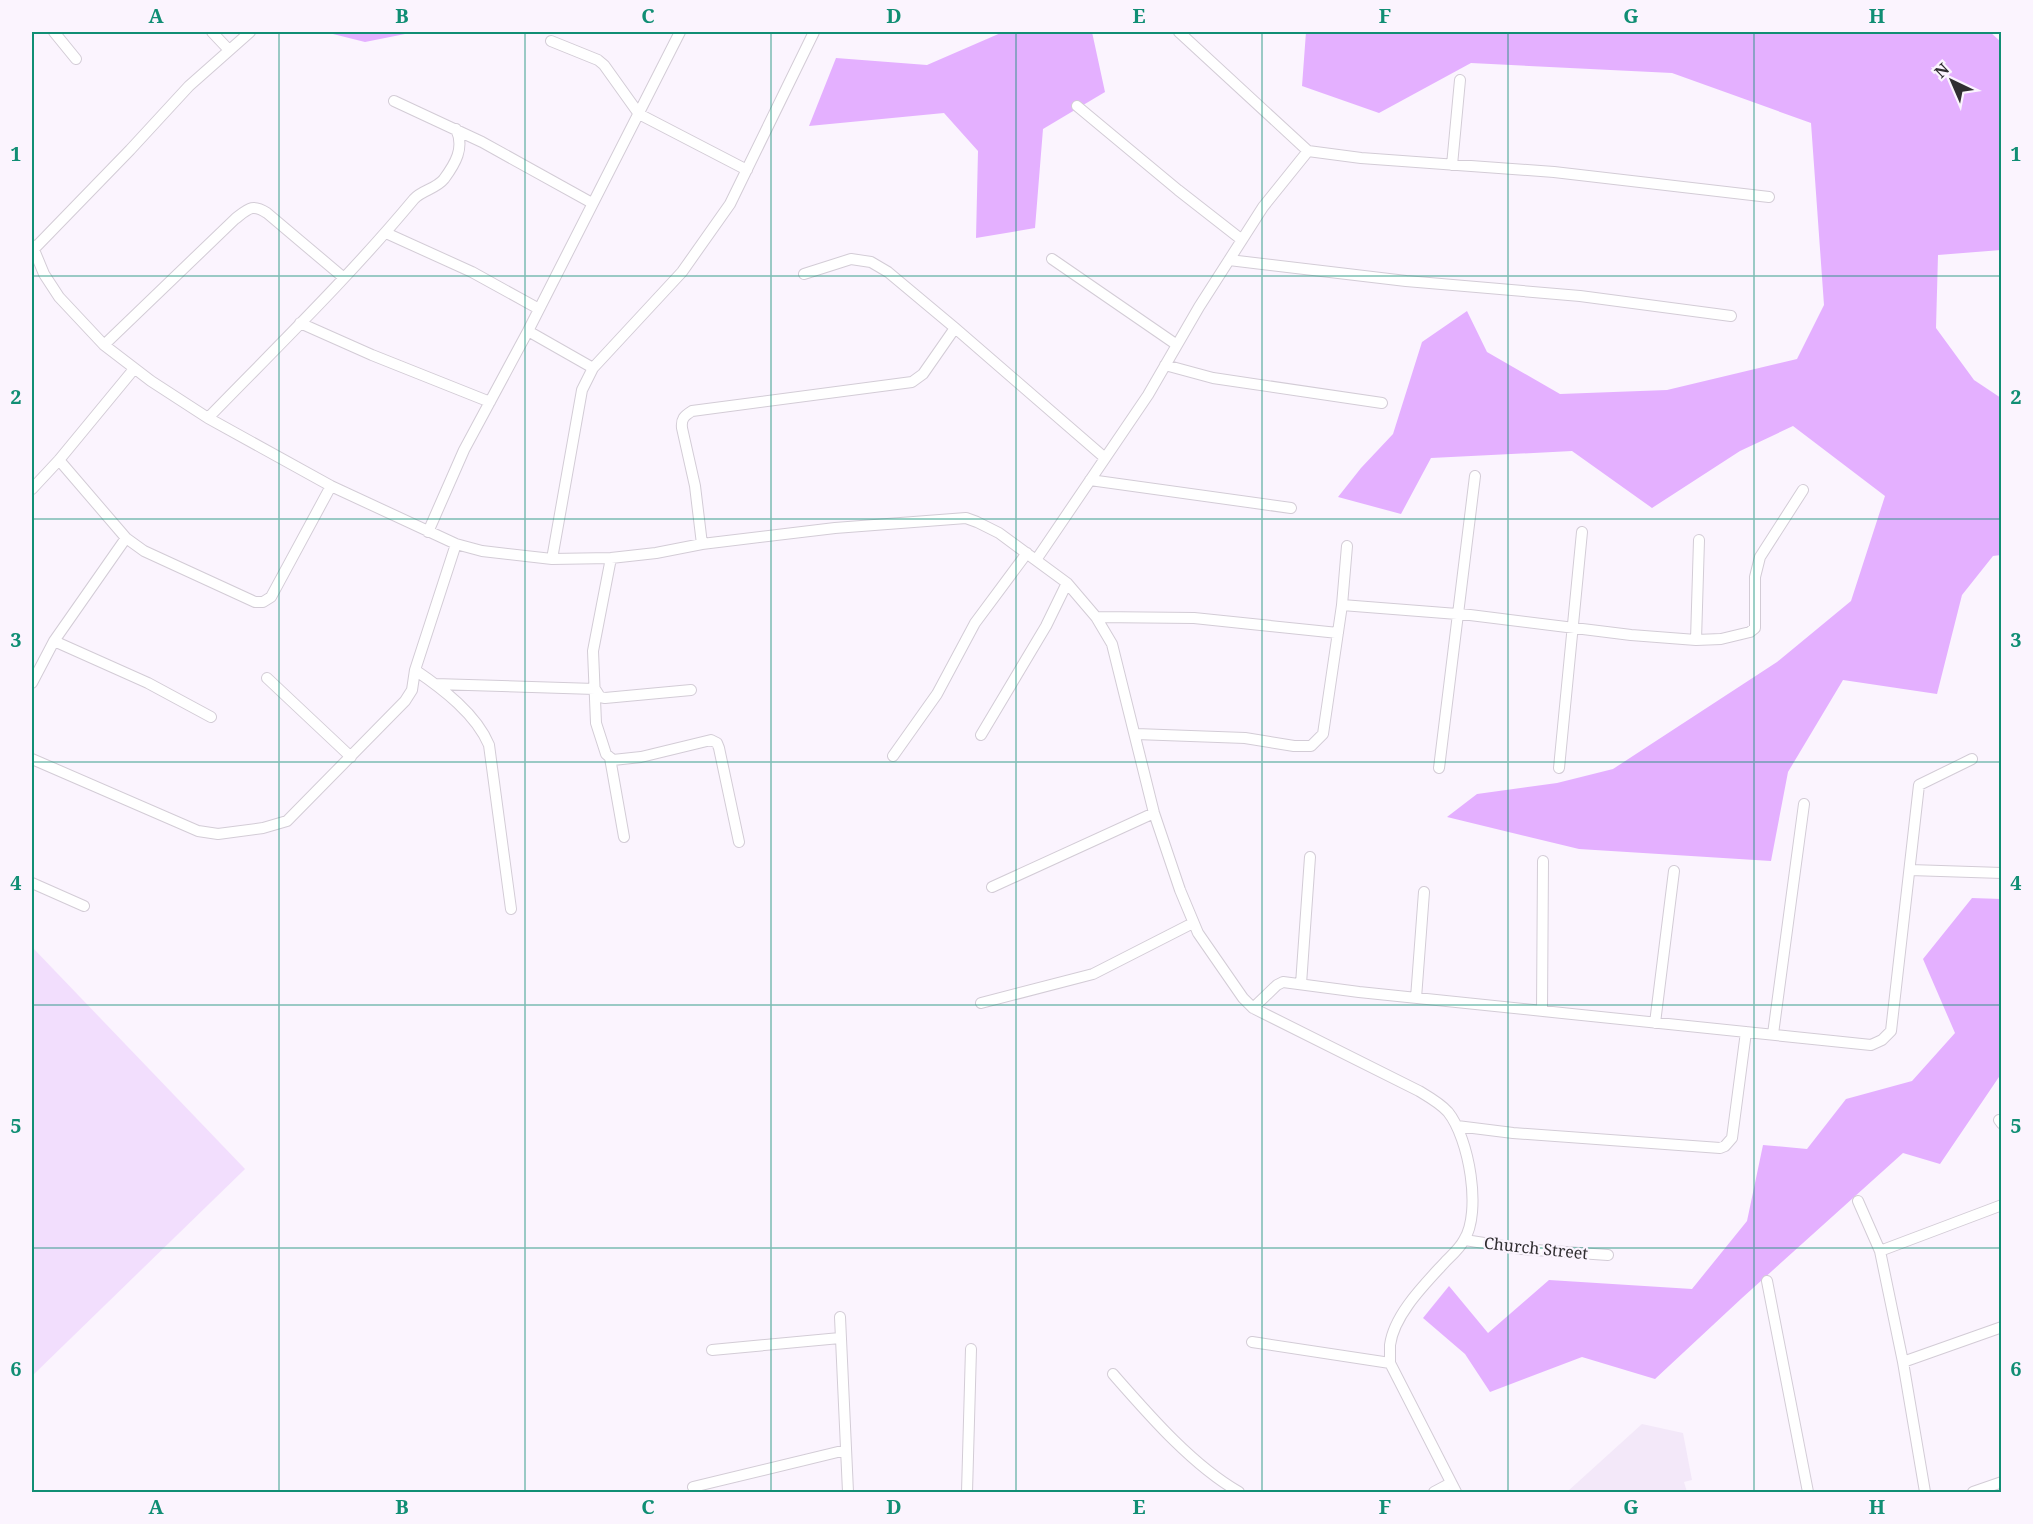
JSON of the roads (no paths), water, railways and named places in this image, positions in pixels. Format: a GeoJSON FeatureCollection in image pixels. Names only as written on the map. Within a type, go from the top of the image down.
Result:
{"type":"FeatureCollection","features":[{"type":"Feature","properties":{"kind":"street"},"geometry":{"type":"LineString","coordinates":[[54,32],[76,60]]}},
{"type":"Feature","properties":{"kind":"street"},"geometry":{"type":"LineString","coordinates":[[212,32],[229,50]]}},
{"type":"Feature","properties":{"kind":"street"},"geometry":{"type":"LineString","coordinates":[[250,32],[189,86],[130,150],[32,248],[51,286],[104,345],[134,369],[208,418],[331,486],[456,544],[482,551],[552,559],[611,558],[835,528],[966,518],[999,533],[1067,583],[1096,617],[1112,644],[1154,813],[1180,890],[1193,923],[1242,998],[1253,1008],[1419,1091],[1440,1104],[1457,1126],[1469,1158],[1472,1189],[1472,1208],[1465,1240],[1417,1293],[1398,1323],[1390,1344],[1390,1363],[1454,1488],[1434,1492]]}},
{"type":"Feature","properties":{"kind":"street"},"geometry":{"type":"LineString","coordinates":[[428,532],[464,450],[528,331],[680,32]]}},
{"type":"Feature","properties":{"kind":"street"},"geometry":{"type":"LineString","coordinates":[[552,559],[582,390],[593,368],[682,272],[730,204],[815,32]]}},
{"type":"Feature","properties":{"kind":"street"},"geometry":{"type":"LineString","coordinates":[[1179,32],[1308,152],[1554,172],[1614,181],[1769,197]]}},
{"type":"Feature","properties":{"kind":"street"},"geometry":{"type":"LineString","coordinates":[[551,41],[604,64],[639,114],[747,170]]}},
{"type":"Feature","properties":{"kind":"street"},"geometry":{"type":"LineString","coordinates":[[1452,165],[1460,81]]}},
{"type":"Feature","properties":{"kind":"street"},"geometry":{"type":"LineString","coordinates":[[394,101],[482,142],[592,202]]}},
{"type":"Feature","properties":{"kind":"street"},"geometry":{"type":"LineString","coordinates":[[1077,106],[1242,240]]}},
{"type":"Feature","properties":{"kind":"street"},"geometry":{"type":"LineString","coordinates":[[208,418],[344,278],[417,196],[442,182],[459,152],[460,144],[456,129]]}},
{"type":"Feature","properties":{"kind":"street"},"geometry":{"type":"LineString","coordinates":[[1036,560],[1148,395],[1263,207],[1308,152]]}},
{"type":"Feature","properties":{"kind":"street"},"geometry":{"type":"LineString","coordinates":[[104,345],[235,219],[250,208],[258,207],[267,213],[344,278]]}},
{"type":"Feature","properties":{"kind":"street"},"geometry":{"type":"LineString","coordinates":[[386,233],[472,272],[539,309]]}},
{"type":"Feature","properties":{"kind":"street"},"geometry":{"type":"LineString","coordinates":[[804,274],[851,259],[872,262],[888,272],[955,328],[1105,458]]}},
{"type":"Feature","properties":{"kind":"street"},"geometry":{"type":"LineString","coordinates":[[1052,259],[1177,345]]}},
{"type":"Feature","properties":{"kind":"street"},"geometry":{"type":"LineString","coordinates":[[1229,260],[1406,280],[1580,296],[1731,316]]}},
{"type":"Feature","properties":{"kind":"street"},"geometry":{"type":"LineString","coordinates":[[300,323],[372,355],[490,402]]}},
{"type":"Feature","properties":{"kind":"street"},"geometry":{"type":"LineString","coordinates":[[702,544],[695,486],[681,421],[684,416],[692,411],[912,382],[923,374],[955,328]]}},
{"type":"Feature","properties":{"kind":"street"},"geometry":{"type":"LineString","coordinates":[[528,331],[593,368]]}},
{"type":"Feature","properties":{"kind":"street"},"geometry":{"type":"LineString","coordinates":[[1165,365],[1213,378],[1382,403]]}},
{"type":"Feature","properties":{"kind":"street"},"geometry":{"type":"LineString","coordinates":[[32,489],[134,369]]}},
{"type":"Feature","properties":{"kind":"street"},"geometry":{"type":"LineString","coordinates":[[59,460],[126,538],[144,551],[255,602],[263,602],[272,597],[331,486]]}},
{"type":"Feature","properties":{"kind":"street"},"geometry":{"type":"LineString","coordinates":[[1439,768],[1475,476]]}},
{"type":"Feature","properties":{"kind":"street"},"geometry":{"type":"LineString","coordinates":[[1090,480],[1291,508]]}},
{"type":"Feature","properties":{"kind":"street"},"geometry":{"type":"LineString","coordinates":[[1342,604],[1696,640],[1721,639],[1750,632],[1755,628],[1755,577],[1760,556],[1803,490]]}},
{"type":"Feature","properties":{"kind":"street"},"geometry":{"type":"LineString","coordinates":[[1558,768],[1582,532]]}},
{"type":"Feature","properties":{"kind":"street"},"geometry":{"type":"LineString","coordinates":[[32,683],[54,641],[126,538]]}},
{"type":"Feature","properties":{"kind":"street"},"geometry":{"type":"LineString","coordinates":[[1696,640],[1699,540]]}},
{"type":"Feature","properties":{"kind":"street"},"geometry":{"type":"LineString","coordinates":[[32,759],[198,831],[218,834],[263,828],[287,821],[351,758],[405,701],[412,690],[415,670],[456,544]]}},
{"type":"Feature","properties":{"kind":"street"},"geometry":{"type":"LineString","coordinates":[[1136,734],[1245,738],[1294,746],[1311,746],[1323,734],[1342,604],[1347,546]]}},
{"type":"Feature","properties":{"kind":"street"},"geometry":{"type":"LineString","coordinates":[[893,756],[937,694],[975,623],[1027,553]]}},
{"type":"Feature","properties":{"kind":"street"},"geometry":{"type":"LineString","coordinates":[[611,558],[593,651],[596,723],[606,754],[613,760],[641,757],[711,740],[720,748],[739,842]]}},
{"type":"Feature","properties":{"kind":"street"},"geometry":{"type":"LineString","coordinates":[[981,735],[1046,626],[1067,583]]}},
{"type":"Feature","properties":{"kind":"street"},"geometry":{"type":"LineString","coordinates":[[1096,617],[1194,618],[1338,633]]}},
{"type":"Feature","properties":{"kind":"street"},"geometry":{"type":"LineString","coordinates":[[54,641],[148,682],[211,717]]}},
{"type":"Feature","properties":{"kind":"street"},"geometry":{"type":"LineString","coordinates":[[415,670],[435,684],[484,732],[489,745],[511,909]]}},
{"type":"Feature","properties":{"kind":"street"},"geometry":{"type":"LineString","coordinates":[[267,678],[351,758]]}},
{"type":"Feature","properties":{"kind":"street"},"geometry":{"type":"LineString","coordinates":[[435,684],[595,689]]}},
{"type":"Feature","properties":{"kind":"street"},"geometry":{"type":"LineString","coordinates":[[595,689],[600,697],[605,698],[691,690]]}},
{"type":"Feature","properties":{"kind":"street"},"geometry":{"type":"LineString","coordinates":[[610,758],[624,837]]}},
{"type":"Feature","properties":{"kind":"street"},"geometry":{"type":"LineString","coordinates":[[1253,1008],[1283,982],[1871,1045],[1882,1040],[1891,1031],[1919,785],[1972,759]]}},
{"type":"Feature","properties":{"kind":"street"},"geometry":{"type":"LineString","coordinates":[[1773,1034],[1804,804]]}},
{"type":"Feature","properties":{"kind":"street"},"geometry":{"type":"LineString","coordinates":[[992,887],[1154,813]]}},
{"type":"Feature","properties":{"kind":"street"},"geometry":{"type":"LineString","coordinates":[[1301,984],[1310,857]]}},
{"type":"Feature","properties":{"kind":"street"},"geometry":{"type":"LineString","coordinates":[[1542,1011],[1543,861]]}},
{"type":"Feature","properties":{"kind":"street"},"geometry":{"type":"LineString","coordinates":[[1655,1023],[1674,870]]}},
{"type":"Feature","properties":{"kind":"street"},"geometry":{"type":"LineString","coordinates":[[1910,870],[2001,873]]}},
{"type":"Feature","properties":{"kind":"street"},"geometry":{"type":"LineString","coordinates":[[32,883],[84,906]]}},
{"type":"Feature","properties":{"kind":"street"},"geometry":{"type":"LineString","coordinates":[[1416,998],[1424,892]]}},
{"type":"Feature","properties":{"kind":"street"},"geometry":{"type":"LineString","coordinates":[[981,1003],[1093,974],[1193,923]]}},
{"type":"Feature","properties":{"kind":"street"},"geometry":{"type":"LineString","coordinates":[[1457,1126],[1513,1133],[1720,1148],[1732,1138],[1746,1032]]}},
{"type":"Feature","properties":{"kind":"street"},"geometry":{"type":"LineString","coordinates":[[1858,1201],[1880,1251],[1903,1362],[1925,1492]]}},
{"type":"Feature","properties":{"kind":"street"},"geometry":{"type":"LineString","coordinates":[[1880,1251],[2001,1205]]}},
{"type":"Feature","properties":{"kind":"street","name":"Church Street"},"geometry":{"type":"LineString","coordinates":[[1465,1240],[1522,1250],[1608,1255]]}},
{"type":"Feature","properties":{"kind":"street"},"geometry":{"type":"LineString","coordinates":[[1767,1281],[1808,1492]]}},
{"type":"Feature","properties":{"kind":"street"},"geometry":{"type":"LineString","coordinates":[[840,1317],[848,1492]]}},
{"type":"Feature","properties":{"kind":"street"},"geometry":{"type":"LineString","coordinates":[[1903,1362],[2001,1327]]}},
{"type":"Feature","properties":{"kind":"street"},"geometry":{"type":"LineString","coordinates":[[712,1350],[840,1338]]}},
{"type":"Feature","properties":{"kind":"street"},"geometry":{"type":"LineString","coordinates":[[1252,1342],[1390,1363]]}},
{"type":"Feature","properties":{"kind":"street"},"geometry":{"type":"LineString","coordinates":[[967,1492],[971,1349]]}},
{"type":"Feature","properties":{"kind":"street"},"geometry":{"type":"LineString","coordinates":[[1113,1374],[1156,1424],[1223,1483],[1239,1492]]}},
{"type":"Feature","properties":{"kind":"street"},"geometry":{"type":"LineString","coordinates":[[693,1487],[846,1450]]}},
{"type":"Feature","properties":{"kind":"street"},"geometry":{"type":"LineString","coordinates":[[1973,1492],[2001,1482]]}}]}
